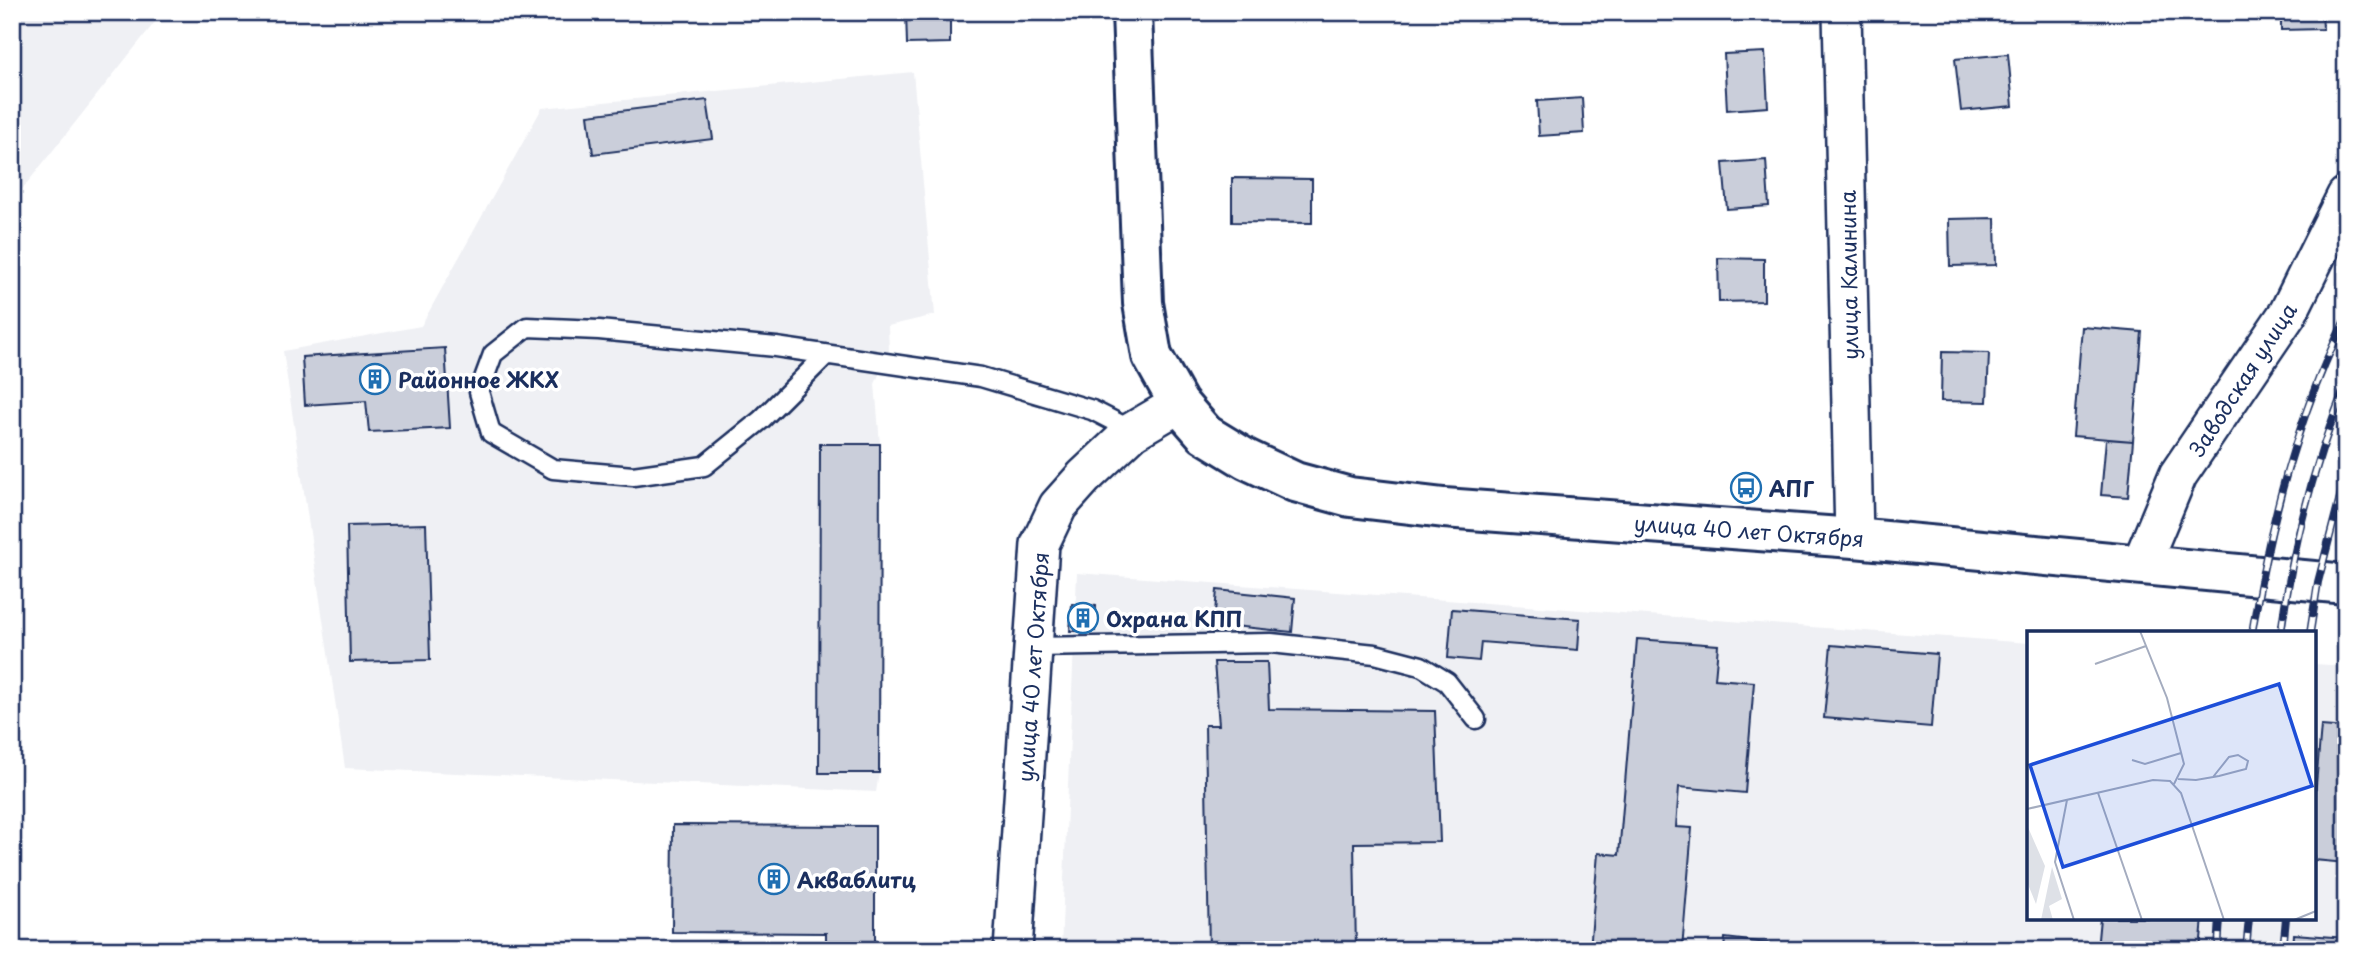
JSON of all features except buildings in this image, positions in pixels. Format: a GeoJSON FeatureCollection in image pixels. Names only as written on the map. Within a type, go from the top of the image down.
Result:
{"type":"FeatureCollection","features":[{"type":"Feature","properties":{"kind":"street","name":"улица 40 лет Октября"},"geometry":{"type":"LineString","coordinates":[[1132,12],[1143,303],[1152,356],[1179,404],[1205,434],[1246,459],[1295,482],[1350,497],[1444,508],[1854,538],[2346,584]]}},
{"type":"Feature","properties":{"kind":"street","name":"улица Калинина"},"geometry":{"type":"LineString","coordinates":[[1842,12],[1854,538]]}},
{"type":"Feature","properties":{"kind":"street","name":"Заводская улица"},"geometry":{"type":"LineString","coordinates":[[2141,564],[2178,475],[2288,313],[2346,196]]}},
{"type":"Feature","properties":{"kind":"street","name":"улица 40 лет Октября"},"geometry":{"type":"LineString","coordinates":[[1013,950],[1040,544],[1058,506],[1084,477],[1133,432],[1179,404]]}},
{"type":"Feature","properties":{"kind":"lane"},"geometry":{"type":"LineString","coordinates":[[826,355],[761,420],[704,466],[633,476],[554,469],[491,433],[479,392],[493,355],[527,327],[599,330],[776,347],[981,377],[1092,410],[1133,432]]}},
{"type":"Feature","properties":{"kind":"lane"},"geometry":{"type":"LineString","coordinates":[[1033,647],[1270,643],[1375,654],[1422,666],[1447,682],[1476,719]]}},
{"type":"Feature","properties":{"kind":"shaded area"},"geometry":{"type":"Polygon","coordinates":[[[12,12],[163,12],[12,202],[12,12]]]}},
{"type":"Feature","properties":{"kind":"shaded area","name":"Районное ЖКХ"},"geometry":{"type":"Polygon","coordinates":[[[913,72],[935,315],[888,326],[889,351],[875,384],[880,444],[879,773],[876,792],[345,768],[283,351],[421,326],[542,108],[913,72]]]}},
{"type":"Feature","properties":{"kind":"shaded area"},"geometry":{"type":"Polygon","coordinates":[[[1077,573],[2027,643],[2027,920],[2316,920],[2316,664],[2346,666],[2346,950],[1061,950],[1077,573]]]}},
{"type":"Feature","properties":{"kind":"railway"},"geometry":{"type":"LineString","coordinates":[[2252,631],[2267,552],[2287,472],[2313,393],[2346,318]]}},
{"type":"Feature","properties":{"kind":"railway"},"geometry":{"type":"LineString","coordinates":[[2281,631],[2291,569],[2306,506],[2324,444],[2346,384]]}},
{"type":"Feature","properties":{"kind":"railway"},"geometry":{"type":"LineString","coordinates":[[2310,631],[2318,582],[2346,474]]}},
{"type":"Feature","properties":{"kind":"railway"},"geometry":{"type":"LineString","coordinates":[[2218,950],[2220,920]]}},
{"type":"Feature","properties":{"kind":"railway"},"geometry":{"type":"LineString","coordinates":[[2246,950],[2249,920]]}},
{"type":"Feature","properties":{"kind":"railway"},"geometry":{"type":"LineString","coordinates":[[2283,950],[2286,920]]}},
{"type":"Feature","properties":{"kind":"place","name":"Районное ЖКХ"},"geometry":{"type":"Point","coordinates":[375,379]}},
{"type":"Feature","properties":{"kind":"place","name":"АПГ"},"geometry":{"type":"Point","coordinates":[1746,488]}},
{"type":"Feature","properties":{"kind":"place","name":"Охрана КПП"},"geometry":{"type":"Point","coordinates":[1083,618]}},
{"type":"Feature","properties":{"kind":"place","name":"Акваблитц"},"geometry":{"type":"Point","coordinates":[774,879]}}]}
